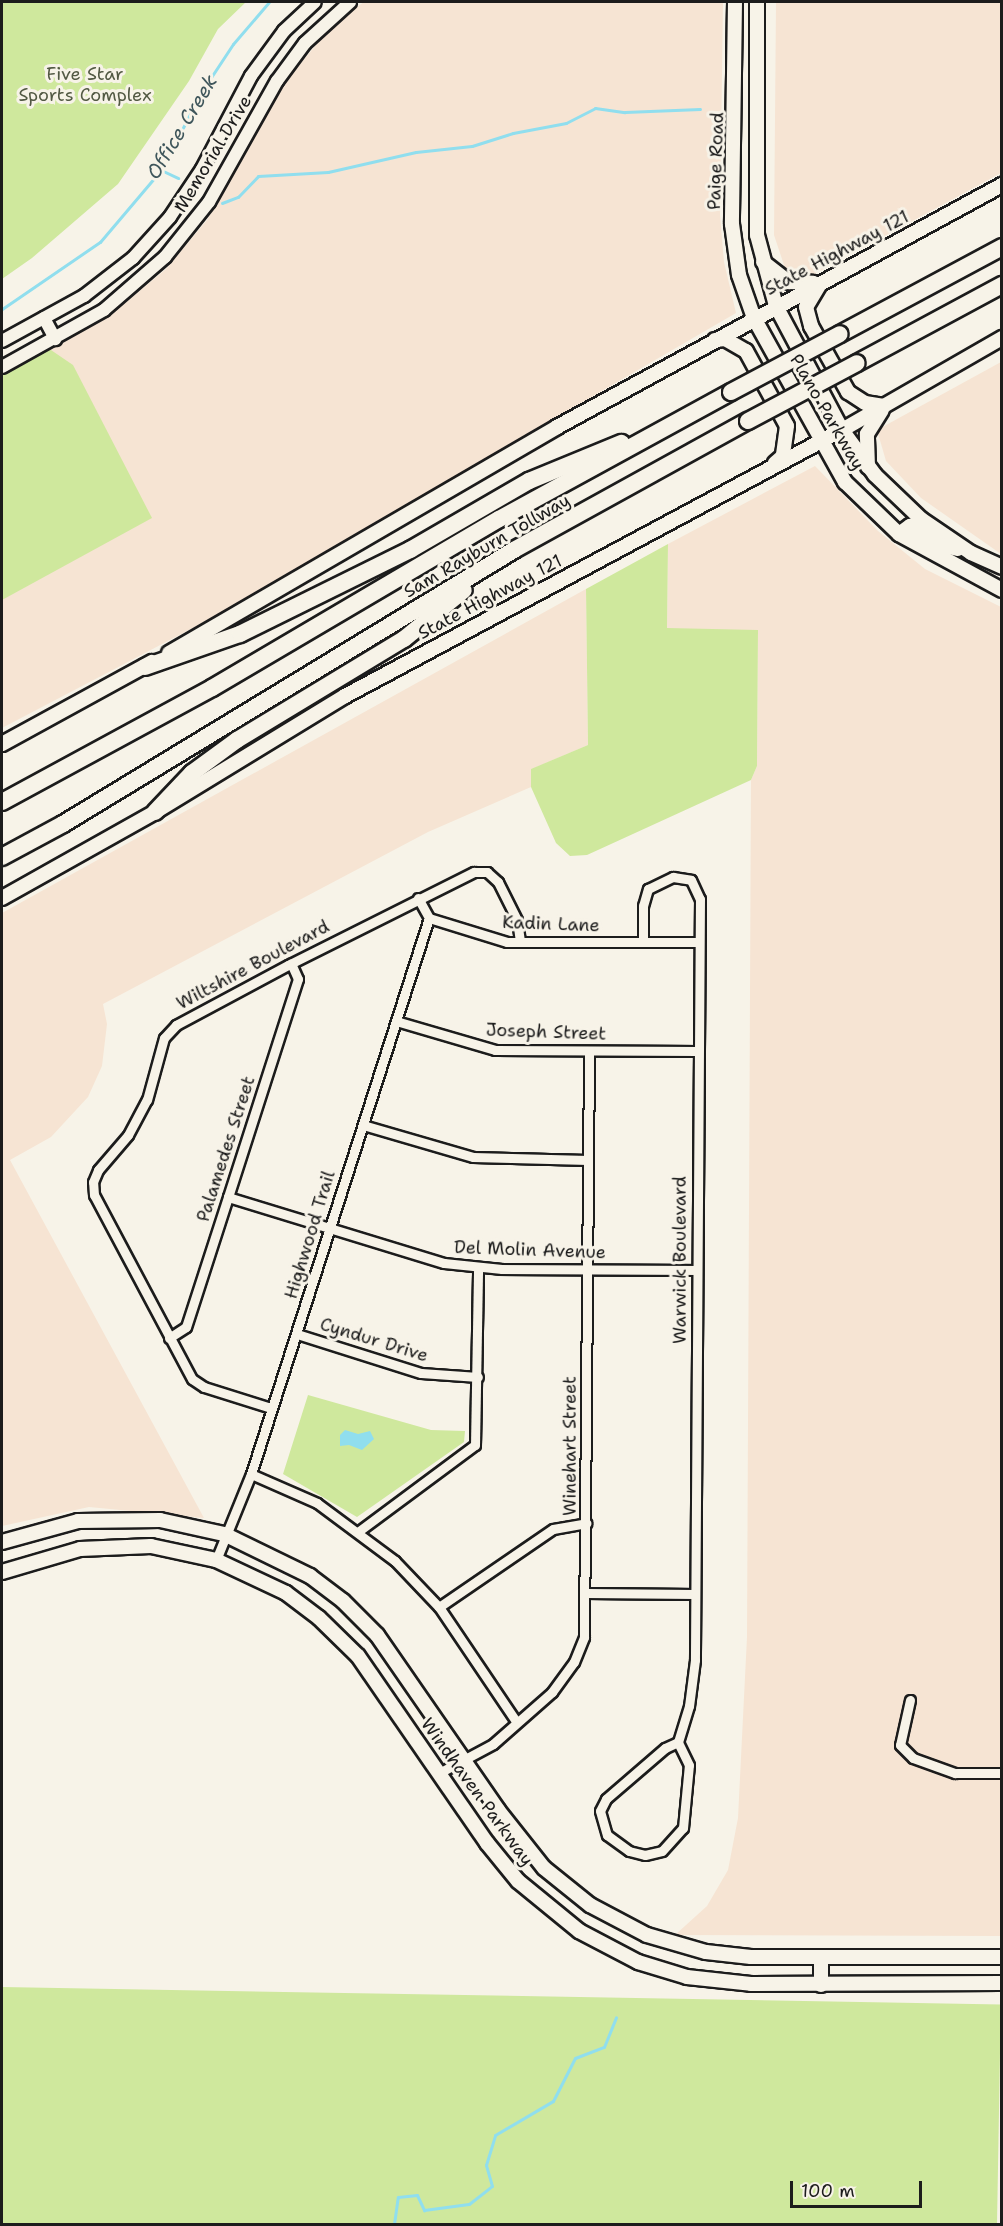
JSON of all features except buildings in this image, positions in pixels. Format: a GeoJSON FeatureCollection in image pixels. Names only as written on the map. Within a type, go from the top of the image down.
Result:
{"type":"FeatureCollection","features":[{"type":"Feature","properties":{"kind":"highway","name":"Sam Rayburn Tollway"},"geometry":{"type":"LineString","coordinates":[[2,802],[212,688],[657,432],[1002,247]]}},
{"type":"Feature","properties":{"kind":"highway","name":"Sam Rayburn Tollway"},"geometry":{"type":"LineString","coordinates":[[2,857],[63,825],[514,550],[1002,285]]}},
{"type":"Feature","properties":{"kind":"highway"},"geometry":{"type":"LineString","coordinates":[[145,667],[240,634],[410,550],[529,481],[589,453],[657,432]]}},
{"type":"Feature","properties":{"kind":"highway"},"geometry":{"type":"LineString","coordinates":[[154,812],[192,773],[219,753],[299,700],[404,639],[514,550]]}},
{"type":"Feature","properties":{"kind":"main road","name":"Paige Road"},"geometry":{"type":"LineString","coordinates":[[735,2],[732,224],[739,275],[754,318]]}},
{"type":"Feature","properties":{"kind":"main road","name":"Paige Road"},"geometry":{"type":"LineString","coordinates":[[757,2],[756,205],[763,262],[776,306]]}},
{"type":"Feature","properties":{"kind":"main road"},"geometry":{"type":"LineString","coordinates":[[735,79],[756,80]]}},
{"type":"Feature","properties":{"kind":"main road","name":"State Highway 121"},"geometry":{"type":"LineString","coordinates":[[2,744],[145,667],[520,447],[1002,185]]}},
{"type":"Feature","properties":{"kind":"main road"},"geometry":{"type":"LineString","coordinates":[[763,262],[789,282],[806,285],[821,282]]}},
{"type":"Feature","properties":{"kind":"main road"},"geometry":{"type":"LineString","coordinates":[[821,282],[806,307],[811,326],[848,392],[865,403],[884,406],[867,434],[868,467]]}},
{"type":"Feature","properties":{"kind":"main road","name":"Plano Parkway"},"geometry":{"type":"LineString","coordinates":[[776,306],[842,430],[868,467],[921,519],[971,553],[1002,567]]}},
{"type":"Feature","properties":{"kind":"main road","name":"Plano Parkway"},"geometry":{"type":"LineString","coordinates":[[754,318],[820,441],[851,488],[899,534],[1002,590]]}},
{"type":"Feature","properties":{"kind":"main road","name":"State Highway 121"},"geometry":{"type":"LineString","coordinates":[[2,898],[154,812],[345,696],[842,430],[1002,338]]}},
{"type":"Feature","properties":{"kind":"main road"},"geometry":{"type":"LineString","coordinates":[[714,340],[724,339],[746,351],[787,426],[783,456],[766,470]]}},
{"type":"Feature","properties":{"kind":"main road"},"geometry":{"type":"LineString","coordinates":[[766,470],[809,457],[834,465]]}},
{"type":"Feature","properties":{"kind":"main road"},"geometry":{"type":"LineString","coordinates":[[899,534],[910,526],[940,545],[971,553]]}},
{"type":"Feature","properties":{"kind":"main road","name":"Windhaven Parkway"},"geometry":{"type":"LineString","coordinates":[[2,1542],[60,1524],[114,1519],[175,1522],[224,1534],[310,1576],[354,1610],[394,1657],[503,1818],[544,1868],[610,1917],[647,1935],[706,1952],[751,1957],[1002,1957]]}},
{"type":"Feature","properties":{"kind":"main road","name":"Windhaven Parkway"},"geometry":{"type":"LineString","coordinates":[[2,1572],[61,1553],[126,1545],[176,1550],[216,1560],[269,1583],[335,1632],[369,1671],[439,1773],[518,1881],[594,1940],[638,1962],[687,1977],[751,1984],[1002,1983]]}},
{"type":"Feature","properties":{"kind":"main road"},"geometry":{"type":"LineString","coordinates":[[821,1957],[821,1985]]}},
{"type":"Feature","properties":{"kind":"street","name":"Memorial Drive"},"geometry":{"type":"LineString","coordinates":[[2,341],[84,296],[133,258],[170,217],[202,169],[251,76],[284,31],[315,2]]}},
{"type":"Feature","properties":{"kind":"street","name":"Memorial Drive"},"geometry":{"type":"LineString","coordinates":[[2,367],[104,310],[148,274],[181,240],[223,180],[277,81],[305,43],[350,2]]}},
{"type":"Feature","properties":{"kind":"street"},"geometry":{"type":"LineString","coordinates":[[202,169],[223,180]]}},
{"type":"Feature","properties":{"kind":"street"},"geometry":{"type":"LineString","coordinates":[[44,318],[55,339]]}},
{"type":"Feature","properties":{"kind":"street","name":"Wiltshire Boulevard"},"geometry":{"type":"LineString","coordinates":[[271,1408],[197,1383],[97,1203],[95,1176],[142,1112],[171,1029],[291,963],[470,874],[489,873],[509,902],[520,942]]}},
{"type":"Feature","properties":{"kind":"street","name":"Warwick Boulevard"},"geometry":{"type":"LineString","coordinates":[[642,942],[645,894],[652,886],[681,876],[691,880],[698,891],[695,1594],[693,1683],[678,1742]]}},
{"type":"Feature","properties":{"kind":"street"},"geometry":{"type":"LineString","coordinates":[[418,898],[429,918]]}},
{"type":"Feature","properties":{"kind":"street","name":"Kadin Lane"},"geometry":{"type":"LineString","coordinates":[[429,918],[502,941],[698,942]]}},
{"type":"Feature","properties":{"kind":"street","name":"Highwood Trail"},"geometry":{"type":"LineString","coordinates":[[216,1560],[224,1534],[252,1474],[271,1408],[297,1334],[429,918]]}},
{"type":"Feature","properties":{"kind":"street","name":"Palamedes Street"},"geometry":{"type":"LineString","coordinates":[[170,1338],[186,1327],[228,1197],[298,979],[291,963]]}},
{"type":"Feature","properties":{"kind":"street","name":"Joseph Street"},"geometry":{"type":"LineString","coordinates":[[396,1021],[495,1050],[698,1051]]}},
{"type":"Feature","properties":{"kind":"street","name":"Winehart Street"},"geometry":{"type":"LineString","coordinates":[[439,1773],[493,1744],[516,1721],[552,1692],[574,1662],[584,1636],[589,1051]]}},
{"type":"Feature","properties":{"kind":"street"},"geometry":{"type":"LineString","coordinates":[[363,1125],[473,1157],[588,1160]]}},
{"type":"Feature","properties":{"kind":"street","name":"Del Molin Avenue"},"geometry":{"type":"LineString","coordinates":[[228,1197],[427,1259],[478,1267],[696,1269]]}},
{"type":"Feature","properties":{"kind":"street"},"geometry":{"type":"LineString","coordinates":[[359,1531],[472,1449],[477,1436],[478,1267]]}},
{"type":"Feature","properties":{"kind":"street","name":"Cyndur Drive"},"geometry":{"type":"LineString","coordinates":[[297,1334],[421,1373],[478,1377]]}},
{"type":"Feature","properties":{"kind":"street"},"geometry":{"type":"LineString","coordinates":[[252,1474],[309,1499],[359,1531],[395,1561],[439,1607],[516,1721]]}},
{"type":"Feature","properties":{"kind":"street"},"geometry":{"type":"LineString","coordinates":[[439,1607],[553,1529],[586,1523]]}},
{"type":"Feature","properties":{"kind":"street"},"geometry":{"type":"LineString","coordinates":[[586,1593],[695,1594]]}},
{"type":"Feature","properties":{"kind":"street"},"geometry":{"type":"LineString","coordinates":[[910,1700],[900,1744],[913,1758],[955,1773],[1002,1773]]}},
{"type":"Feature","properties":{"kind":"street"},"geometry":{"type":"LineString","coordinates":[[678,1742],[689,1765],[683,1828],[662,1851],[645,1855],[629,1851],[603,1828],[599,1816],[602,1806],[658,1754],[678,1742]]}},
{"type":"Feature","properties":{"kind":"shaded area"},"geometry":{"type":"Polygon","coordinates":[[[364,2],[723,2],[720,215],[724,262],[736,313],[206,621],[2,728],[2,374],[113,313],[166,269],[207,220],[286,81],[336,21],[364,2]]]}},
{"type":"Feature","properties":{"kind":"shaded area"},"geometry":{"type":"Polygon","coordinates":[[[776,2],[1001,2],[1001,173],[809,277],[785,268],[774,235],[776,2]]]}},
{"type":"Feature","properties":{"kind":"shaded area"},"geometry":{"type":"Polygon","coordinates":[[[1001,362],[1001,554],[921,498],[886,461],[877,430],[1001,362]]]}},
{"type":"Feature","properties":{"kind":"shaded area"},"geometry":{"type":"Polygon","coordinates":[[[815,466],[878,531],[925,569],[1001,607],[1001,1936],[675,1935],[707,1906],[728,1870],[738,1818],[747,1637],[751,780],[757,766],[758,631],[667,629],[668,544],[815,466]]]}},
{"type":"Feature","properties":{"kind":"shaded area"},"geometry":{"type":"Polygon","coordinates":[[[586,589],[588,745],[532,769],[531,787],[428,832],[103,1004],[107,1024],[102,1066],[88,1097],[51,1137],[10,1160],[204,1518],[89,1507],[2,1526],[2,913],[586,589]]]}},
{"type":"Feature","properties":{"kind":"green space","name":"Five Star Sports Complex"},"geometry":{"type":"Polygon","coordinates":[[[2,2],[246,2],[218,29],[189,81],[118,184],[32,258],[2,279],[2,2]]]}},
{"type":"Feature","properties":{"kind":"green space"},"geometry":{"type":"Polygon","coordinates":[[[48,348],[73,365],[152,518],[2,600],[2,371],[48,348]]]}},
{"type":"Feature","properties":{"kind":"green space"},"geometry":{"type":"Polygon","coordinates":[[[668,544],[667,628],[758,630],[757,766],[751,780],[587,855],[570,856],[556,843],[531,787],[531,769],[588,745],[586,589],[668,544]]]}},
{"type":"Feature","properties":{"kind":"green space"},"geometry":{"type":"Polygon","coordinates":[[[308,1395],[431,1430],[465,1431],[464,1442],[357,1517],[283,1474],[308,1395]]]}},
{"type":"Feature","properties":{"kind":"green space"},"geometry":{"type":"Polygon","coordinates":[[[2,1987],[1001,2004],[997,2224],[2,2224],[2,1987]]]}},
{"type":"Feature","properties":{"kind":"water"},"geometry":{"type":"Polygon","coordinates":[[[345,1430],[358,1434],[370,1431],[374,1439],[362,1450],[349,1445],[340,1446],[340,1435],[345,1430]]]}},
{"type":"Feature","properties":{"kind":"waterway","name":"Office Creek"},"geometry":{"type":"LineString","coordinates":[[2,309],[100,242],[161,170],[202,91],[233,44],[269,2]]}},
{"type":"Feature","properties":{"kind":"waterway"},"geometry":{"type":"LineString","coordinates":[[222,203],[238,197],[258,176],[328,172],[416,152],[472,146],[513,133],[566,123],[595,108],[625,112],[700,109]]}},
{"type":"Feature","properties":{"kind":"waterway"},"geometry":{"type":"LineString","coordinates":[[161,170],[178,178]]}},
{"type":"Feature","properties":{"kind":"waterway"},"geometry":{"type":"LineString","coordinates":[[394,2224],[398,2197],[417,2195],[424,2210],[469,2204],[492,2186],[486,2165],[495,2135],[553,2101],[575,2058],[604,2047],[616,2017]]}}]}
